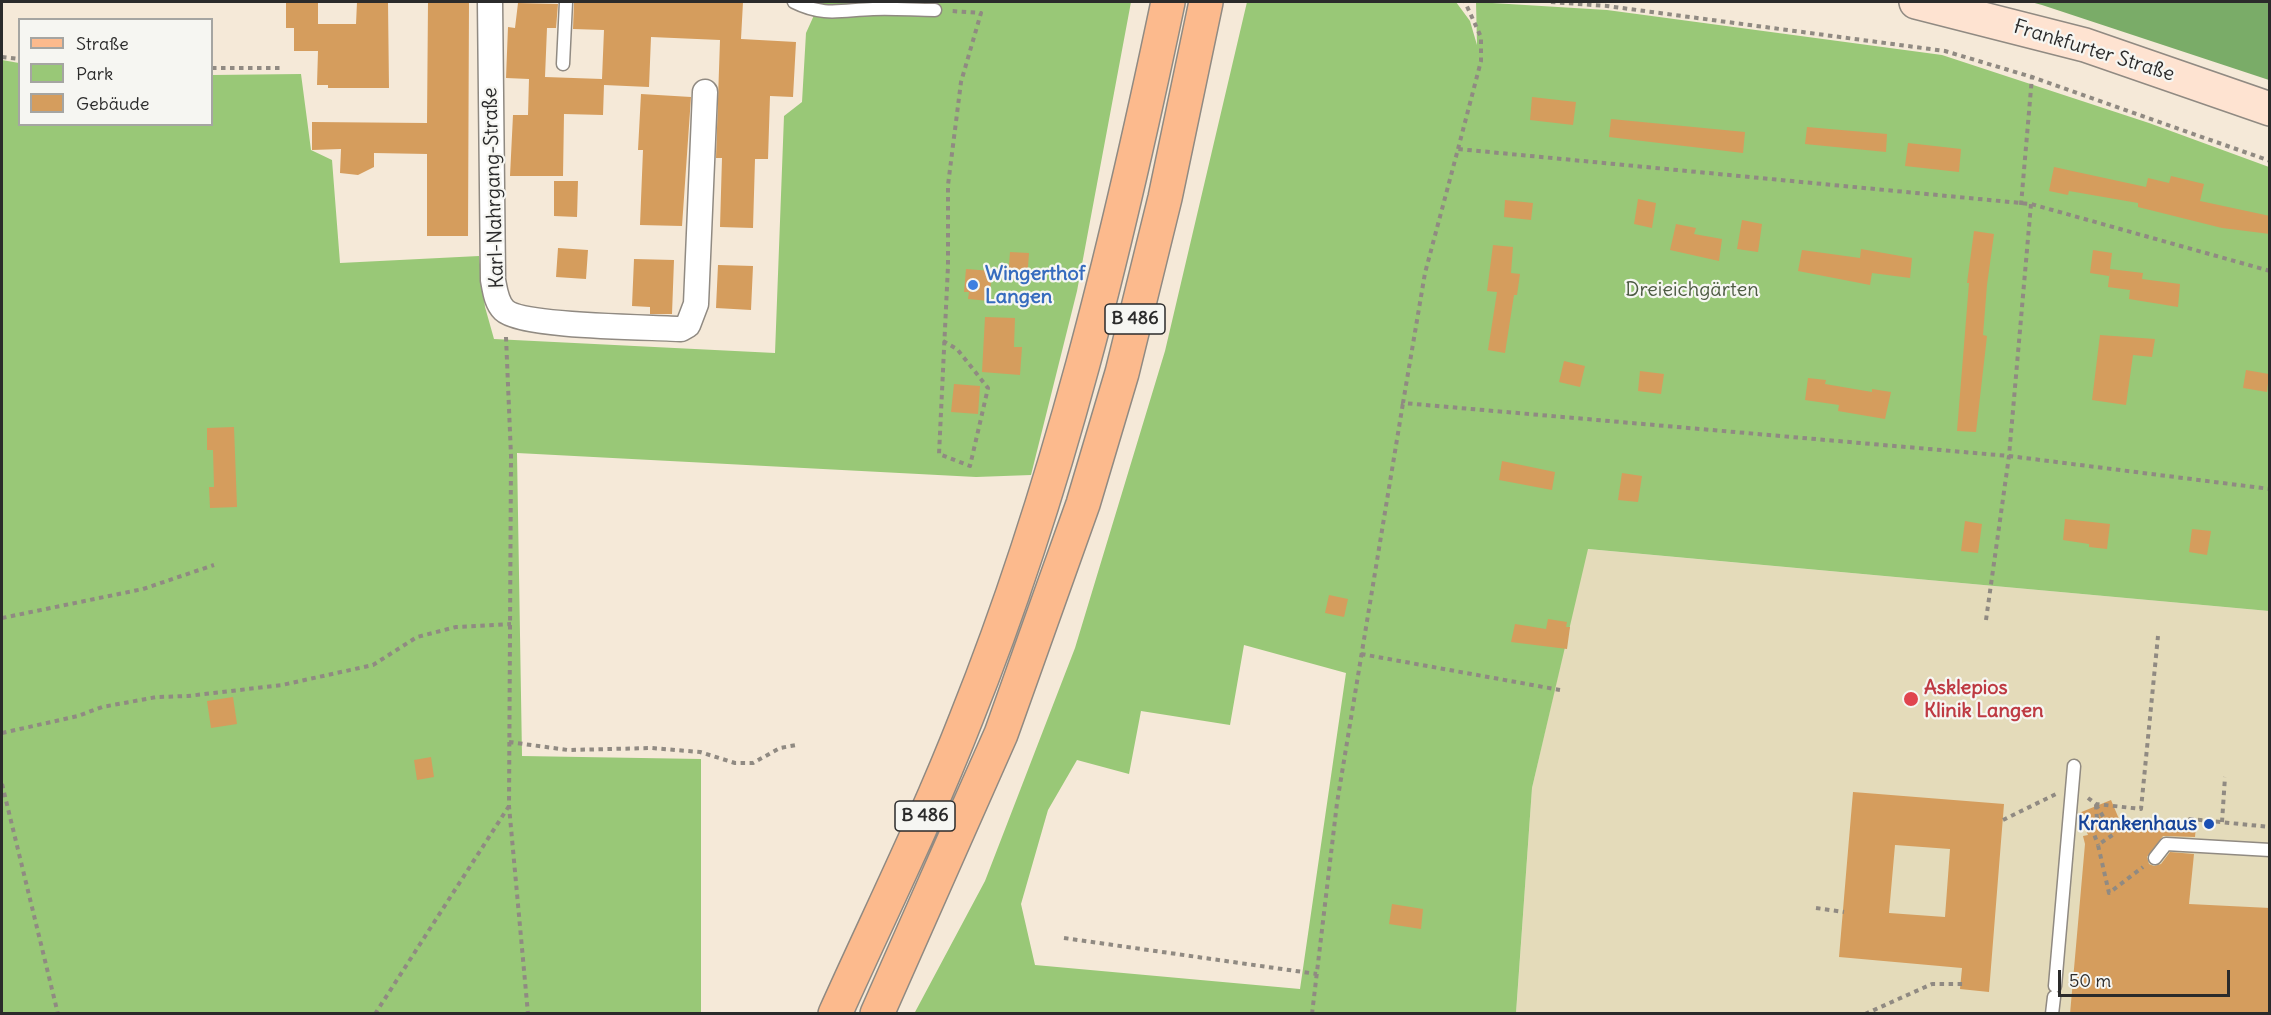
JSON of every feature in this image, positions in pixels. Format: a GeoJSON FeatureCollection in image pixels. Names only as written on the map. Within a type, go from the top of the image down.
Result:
{"type":"FeatureCollection","features":[{"type":"Feature","properties":{"kind":"main road","name":"B 486"},"geometry":{"type":"LineString","coordinates":[[835,1014],[966,719],[1044,498],[1081,377],[1130,184],[1168,2]]}},
{"type":"Feature","properties":{"kind":"main road","name":"B 486"},"geometry":{"type":"LineString","coordinates":[[877,1014],[1001,734],[1083,504],[1122,373],[1165,198],[1206,2]]}},
{"type":"Feature","properties":{"kind":"main road","name":"Frankfurter Straße"},"geometry":{"type":"LineString","coordinates":[[1916,2],[2085,45],[2270,109]]}},
{"type":"Feature","properties":{"kind":"street","name":"Karl-Nahrgang-Straße"},"geometry":{"type":"LineString","coordinates":[[490,2],[493,280],[498,301],[504,311],[520,318],[681,329],[688,325],[696,304],[705,92]]}},
{"type":"Feature","properties":{"kind":"lane"},"geometry":{"type":"LineString","coordinates":[[563,63],[566,2]]}},
{"type":"Feature","properties":{"kind":"lane"},"geometry":{"type":"LineString","coordinates":[[794,2],[822,12],[841,14],[872,9],[935,10]]}},
{"type":"Feature","properties":{"kind":"lane"},"geometry":{"type":"LineString","coordinates":[[2052,1014],[2074,766]]}},
{"type":"Feature","properties":{"kind":"lane"},"geometry":{"type":"LineString","coordinates":[[2155,858],[2166,844],[2270,850]]}},
{"type":"Feature","properties":{"kind":"path"},"geometry":{"type":"LineString","coordinates":[[1312,1014],[1337,803],[1425,273],[1480,61],[1481,37],[1465,2]]}},
{"type":"Feature","properties":{"kind":"path"},"geometry":{"type":"LineString","coordinates":[[1551,2],[1607,6],[1945,51],[2032,77],[2270,161]]}},
{"type":"Feature","properties":{"kind":"path"},"geometry":{"type":"LineString","coordinates":[[935,10],[981,13],[961,82],[948,186],[948,266],[943,341],[939,454],[970,466],[988,388],[957,348],[943,341]]}},
{"type":"Feature","properties":{"kind":"path"},"geometry":{"type":"LineString","coordinates":[[2,57],[18,59]]}},
{"type":"Feature","properties":{"kind":"path"},"geometry":{"type":"LineString","coordinates":[[213,68],[284,68]]}},
{"type":"Feature","properties":{"kind":"path"},"geometry":{"type":"LineString","coordinates":[[2021,205],[2032,77]]}},
{"type":"Feature","properties":{"kind":"path"},"geometry":{"type":"LineString","coordinates":[[1458,149],[2021,205],[2031,204],[2270,271]]}},
{"type":"Feature","properties":{"kind":"path"},"geometry":{"type":"LineString","coordinates":[[1986,620],[2009,456],[2031,204]]}},
{"type":"Feature","properties":{"kind":"path"},"geometry":{"type":"LineString","coordinates":[[504,311],[511,456],[512,624],[509,806],[528,1014]]}},
{"type":"Feature","properties":{"kind":"path"},"geometry":{"type":"LineString","coordinates":[[1403,403],[2009,456],[2270,489]]}},
{"type":"Feature","properties":{"kind":"path"},"geometry":{"type":"LineString","coordinates":[[2,618],[143,589],[214,565]]}},
{"type":"Feature","properties":{"kind":"path"},"geometry":{"type":"LineString","coordinates":[[2,733],[78,716],[102,707],[157,697],[188,696],[282,685],[373,665],[417,637],[456,627],[512,624]]}},
{"type":"Feature","properties":{"kind":"path"},"geometry":{"type":"LineString","coordinates":[[2096,804],[2141,809],[2158,636]]}},
{"type":"Feature","properties":{"kind":"path"},"geometry":{"type":"LineString","coordinates":[[1361,654],[1560,690]]}},
{"type":"Feature","properties":{"kind":"path"},"geometry":{"type":"LineString","coordinates":[[509,742],[568,750],[652,748],[700,752],[735,763],[753,763],[780,748],[796,745]]}},
{"type":"Feature","properties":{"kind":"path"},"geometry":{"type":"LineString","coordinates":[[2222,822],[2225,777]]}},
{"type":"Feature","properties":{"kind":"path"},"geometry":{"type":"LineString","coordinates":[[2,784],[58,1014]]}},
{"type":"Feature","properties":{"kind":"path"},"geometry":{"type":"LineString","coordinates":[[2003,820],[2073,786],[2096,804],[2114,834],[2098,845]]}},
{"type":"Feature","properties":{"kind":"path"},"geometry":{"type":"LineString","coordinates":[[2096,804],[2097,820],[2090,823],[2098,845],[2109,893],[2155,858]]}},
{"type":"Feature","properties":{"kind":"path"},"geometry":{"type":"LineString","coordinates":[[375,1014],[509,806]]}},
{"type":"Feature","properties":{"kind":"path"},"geometry":{"type":"LineString","coordinates":[[2190,819],[2270,827]]}},
{"type":"Feature","properties":{"kind":"path"},"geometry":{"type":"LineString","coordinates":[[1816,908],[1844,912]]}},
{"type":"Feature","properties":{"kind":"path"},"geometry":{"type":"LineString","coordinates":[[1064,938],[1317,974]]}},
{"type":"Feature","properties":{"kind":"path"},"geometry":{"type":"LineString","coordinates":[[1865,1014],[1932,984],[1966,984]]}},
{"type":"Feature","properties":{"kind":"shaded area","name":"Asklepios Klinik Langen"},"geometry":{"type":"Polygon","coordinates":[[[1587,549],[2269,611],[2269,1013],[1516,1014],[1532,788],[1587,549]]]}},
{"type":"Feature","properties":{"kind":"green space"},"geometry":{"type":"Polygon","coordinates":[[[820,2],[1131,2],[1077,291],[1031,475],[976,477],[517,453],[522,756],[701,759],[701,1013],[2,1013],[2,60],[18,63],[18,126],[213,126],[213,75],[301,74],[311,150],[332,160],[340,263],[479,256],[485,307],[494,339],[775,353],[784,116],[802,102],[806,33],[820,2]]]}},
{"type":"Feature","properties":{"kind":"green space","name":"Dreieichgärten"},"geometry":{"type":"Polygon","coordinates":[[[1247,2],[1456,2],[1470,21],[1477,45],[1476,2],[1607,10],[1942,55],[2149,123],[2269,167],[2269,611],[1588,549],[1532,788],[1516,1013],[914,1014],[985,881],[1075,648],[1165,351],[1247,2]],[[1244,645],[1230,725],[1141,711],[1129,774],[1077,760],[1048,810],[1021,904],[1035,965],[1300,989],[1346,673],[1244,645]]]}},
{"type":"Feature","properties":{"kind":"green space"},"geometry":{"type":"Polygon","coordinates":[[[2031,2],[2269,2],[2269,80],[2042,5],[2031,2]]]}},
{"type":"Feature","properties":{"kind":"building"},"geometry":{"type":"Polygon","coordinates":[[[286,2],[318,2],[318,24],[356,24],[357,2],[388,2],[389,88],[328,88],[328,85],[317,85],[318,51],[294,51],[294,28],[286,28],[286,2]]]}},
{"type":"Feature","properties":{"kind":"building"},"geometry":{"type":"Polygon","coordinates":[[[428,2],[469,2],[468,236],[427,236],[427,154],[374,153],[374,167],[358,175],[340,173],[341,149],[312,150],[312,122],[427,123],[428,2]]]}},
{"type":"Feature","properties":{"kind":"building"},"geometry":{"type":"Polygon","coordinates":[[[574,2],[743,2],[741,39],[796,42],[793,97],[770,96],[768,159],[755,159],[753,228],[720,227],[722,158],[716,158],[720,40],[651,37],[649,87],[604,85],[603,115],[564,114],[563,176],[510,176],[513,115],[528,115],[529,79],[506,78],[508,27],[515,28],[518,3],[558,4],[556,28],[547,28],[545,77],[602,79],[604,30],[573,29],[574,2]]]}},
{"type":"Feature","properties":{"kind":"building"},"geometry":{"type":"Polygon","coordinates":[[[641,94],[691,97],[682,226],[640,225],[643,150],[638,150],[641,94]]]}},
{"type":"Feature","properties":{"kind":"building"},"geometry":{"type":"Polygon","coordinates":[[[1532,97],[1576,102],[1573,125],[1530,120],[1532,97]]]}},
{"type":"Feature","properties":{"kind":"building"},"geometry":{"type":"Polygon","coordinates":[[[1611,119],[1745,132],[1743,153],[1609,137],[1611,119]]]}},
{"type":"Feature","properties":{"kind":"building"},"geometry":{"type":"Polygon","coordinates":[[[1807,127],[1887,134],[1886,152],[1805,144],[1807,127]]]}},
{"type":"Feature","properties":{"kind":"building"},"geometry":{"type":"Polygon","coordinates":[[[1908,143],[1961,149],[1959,172],[1905,166],[1908,143]]]}},
{"type":"Feature","properties":{"kind":"building"},"geometry":{"type":"Polygon","coordinates":[[[2054,167],[2146,187],[2148,178],[2169,183],[2171,176],[2204,184],[2200,201],[2270,216],[2270,234],[2222,228],[2138,207],[2138,203],[2069,191],[2068,195],[2049,191],[2054,167]]]}},
{"type":"Feature","properties":{"kind":"building"},"geometry":{"type":"Polygon","coordinates":[[[554,181],[578,181],[577,217],[554,216],[554,181]]]}},
{"type":"Feature","properties":{"kind":"building"},"geometry":{"type":"Polygon","coordinates":[[[1638,199],[1656,203],[1652,228],[1634,224],[1638,199]]]}},
{"type":"Feature","properties":{"kind":"building"},"geometry":{"type":"Polygon","coordinates":[[[1505,200],[1533,203],[1531,220],[1504,217],[1505,200]]]}},
{"type":"Feature","properties":{"kind":"building"},"geometry":{"type":"Polygon","coordinates":[[[1742,220],[1762,224],[1758,252],[1737,249],[1742,220]]]}},
{"type":"Feature","properties":{"kind":"building"},"geometry":{"type":"Polygon","coordinates":[[[1676,224],[1696,228],[1694,234],[1722,239],[1719,261],[1670,250],[1676,224]]]}},
{"type":"Feature","properties":{"kind":"building"},"geometry":{"type":"Polygon","coordinates":[[[1974,231],[1994,234],[1987,285],[1983,335],[1987,336],[1976,432],[1957,431],[1969,283],[1967,283],[1974,231]]]}},
{"type":"Feature","properties":{"kind":"building"},"geometry":{"type":"Polygon","coordinates":[[[1493,245],[1513,247],[1511,273],[1520,274],[1517,295],[1514,295],[1505,353],[1488,350],[1497,292],[1487,291],[1493,245]]]}},
{"type":"Feature","properties":{"kind":"building"},"geometry":{"type":"Polygon","coordinates":[[[558,248],[588,250],[586,279],[556,277],[558,248]]]}},
{"type":"Feature","properties":{"kind":"building"},"geometry":{"type":"Polygon","coordinates":[[[1861,249],[1912,258],[1910,278],[1872,273],[1870,285],[1798,271],[1802,250],[1860,258],[1861,249]]]}},
{"type":"Feature","properties":{"kind":"building"},"geometry":{"type":"Polygon","coordinates":[[[2093,250],[2112,253],[2110,269],[2143,273],[2142,279],[2180,284],[2178,307],[2129,299],[2130,290],[2108,287],[2110,270],[2109,276],[2090,273],[2093,250]]]}},
{"type":"Feature","properties":{"kind":"building"},"geometry":{"type":"Polygon","coordinates":[[[1010,252],[1029,253],[1027,280],[1008,279],[1010,252]]]}},
{"type":"Feature","properties":{"kind":"building"},"geometry":{"type":"Polygon","coordinates":[[[634,259],[674,260],[672,314],[650,314],[650,307],[632,306],[634,259]]]}},
{"type":"Feature","properties":{"kind":"building"},"geometry":{"type":"Polygon","coordinates":[[[718,265],[753,266],[751,310],[716,308],[718,265]]]}},
{"type":"Feature","properties":{"kind":"building"},"geometry":{"type":"Polygon","coordinates":[[[966,269],[992,271],[989,301],[968,299],[969,292],[964,292],[966,269]]]}},
{"type":"Feature","properties":{"kind":"building"},"geometry":{"type":"Polygon","coordinates":[[[985,317],[1015,318],[1014,347],[1022,347],[1020,375],[982,372],[985,317]]]}},
{"type":"Feature","properties":{"kind":"building"},"geometry":{"type":"Polygon","coordinates":[[[2100,335],[2155,339],[2152,357],[2133,355],[2126,405],[2092,400],[2100,335]]]}},
{"type":"Feature","properties":{"kind":"building"},"geometry":{"type":"Polygon","coordinates":[[[1564,361],[1585,366],[1580,387],[1559,382],[1564,361]]]}},
{"type":"Feature","properties":{"kind":"building"},"geometry":{"type":"Polygon","coordinates":[[[2246,370],[2269,374],[2267,392],[2243,388],[2246,370]]]}},
{"type":"Feature","properties":{"kind":"building"},"geometry":{"type":"Polygon","coordinates":[[[1640,371],[1664,374],[1661,394],[1638,391],[1640,371]]]}},
{"type":"Feature","properties":{"kind":"building"},"geometry":{"type":"Polygon","coordinates":[[[1808,378],[1826,380],[1825,384],[1872,392],[1872,389],[1891,392],[1885,419],[1838,411],[1839,405],[1805,400],[1808,378]]]}},
{"type":"Feature","properties":{"kind":"building"},"geometry":{"type":"Polygon","coordinates":[[[954,384],[980,386],[978,414],[951,412],[954,384]]]}},
{"type":"Feature","properties":{"kind":"building"},"geometry":{"type":"Polygon","coordinates":[[[234,427],[237,507],[210,508],[209,487],[214,487],[213,450],[207,450],[207,428],[234,427]]]}},
{"type":"Feature","properties":{"kind":"building"},"geometry":{"type":"Polygon","coordinates":[[[1502,461],[1555,472],[1552,490],[1499,480],[1502,461]]]}},
{"type":"Feature","properties":{"kind":"building"},"geometry":{"type":"Polygon","coordinates":[[[1622,473],[1642,476],[1638,502],[1618,500],[1622,473]]]}},
{"type":"Feature","properties":{"kind":"building"},"geometry":{"type":"Polygon","coordinates":[[[2065,519],[2110,524],[2107,549],[2063,540],[2065,519]]]}},
{"type":"Feature","properties":{"kind":"building"},"geometry":{"type":"Polygon","coordinates":[[[1965,521],[1982,524],[1978,553],[1961,551],[1965,521]]]}},
{"type":"Feature","properties":{"kind":"building"},"geometry":{"type":"Polygon","coordinates":[[[2192,529],[2211,531],[2207,555],[2189,552],[2192,529]]]}},
{"type":"Feature","properties":{"kind":"building"},"geometry":{"type":"Polygon","coordinates":[[[1329,595],[1348,599],[1344,617],[1325,613],[1329,595]]]}},
{"type":"Feature","properties":{"kind":"building"},"geometry":{"type":"Polygon","coordinates":[[[1548,619],[1567,622],[1566,627],[1570,627],[1567,649],[1511,642],[1515,624],[1546,629],[1548,619]]]}},
{"type":"Feature","properties":{"kind":"building"},"geometry":{"type":"Polygon","coordinates":[[[233,697],[237,724],[211,728],[207,701],[233,697]]]}},
{"type":"Feature","properties":{"kind":"building"},"geometry":{"type":"Polygon","coordinates":[[[431,757],[434,777],[417,780],[414,760],[431,757]]]}},
{"type":"Feature","properties":{"kind":"building"},"geometry":{"type":"Polygon","coordinates":[[[1853,792],[2004,804],[1989,992],[1960,989],[1962,968],[1839,957],[1853,792]],[[1895,845],[1889,913],[1945,917],[1950,849],[1895,845]]]}},
{"type":"Feature","properties":{"kind":"building"},"geometry":{"type":"Polygon","coordinates":[[[2111,800],[2119,819],[2196,826],[2195,837],[2163,836],[2147,857],[2149,864],[2154,866],[2161,864],[2170,852],[2194,854],[2189,904],[2270,908],[2270,1014],[2070,1014],[2085,844],[2083,836],[2088,835],[2079,813],[2111,800]]]}},
{"type":"Feature","properties":{"kind":"building"},"geometry":{"type":"Polygon","coordinates":[[[1392,904],[1423,909],[1421,929],[1389,924],[1392,904]]]}},
{"type":"Feature","properties":{"kind":"place","name":"Wingerthof Langen"},"geometry":{"type":"Point","coordinates":[973,285]}},
{"type":"Feature","properties":{"kind":"place","name":"Asklepios Klinik Langen"},"geometry":{"type":"Point","coordinates":[1911,699]}},
{"type":"Feature","properties":{"kind":"place","name":"Krankenhaus"},"geometry":{"type":"Point","coordinates":[2209,824]}}]}
